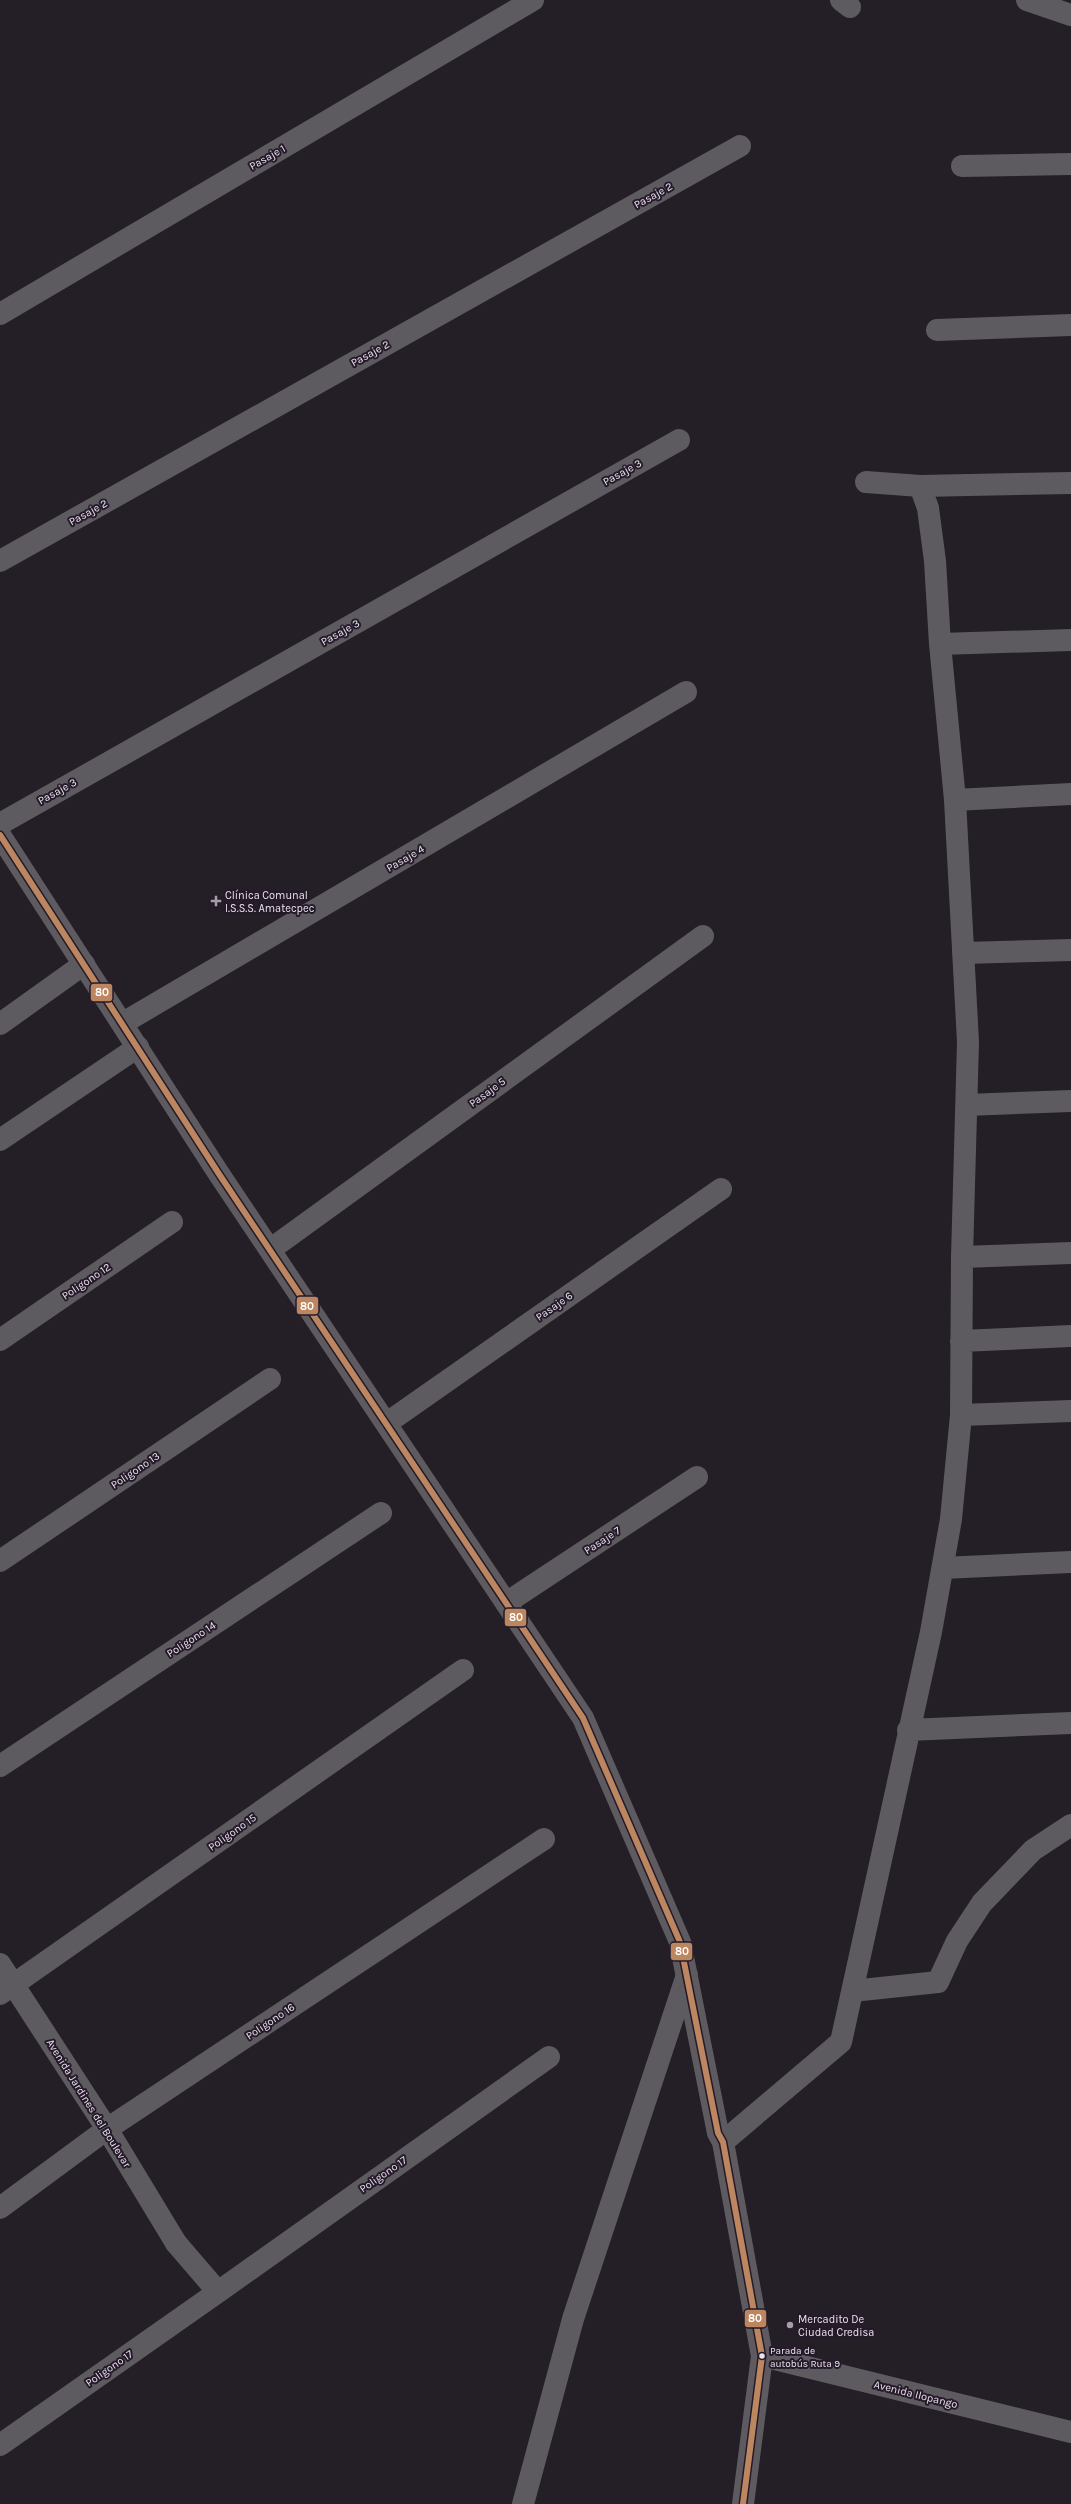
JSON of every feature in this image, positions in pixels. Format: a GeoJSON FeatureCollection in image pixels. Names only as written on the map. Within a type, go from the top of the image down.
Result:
{"type":"FeatureCollection","features":[{"type":"Feature","properties":{"kind":"street","name":"Pasaje 1"},"geometry":{"type":"LineString","coordinates":[[0,314],[534,0]]}},
{"type":"Feature","properties":{"kind":"street"},"geometry":{"type":"LineString","coordinates":[[1027,0],[1071,15]]}},
{"type":"Feature","properties":{"kind":"street","name":"Pasaje 2"},"geometry":{"type":"LineString","coordinates":[[0,561],[740,146]]}},
{"type":"Feature","properties":{"kind":"street"},"geometry":{"type":"LineString","coordinates":[[962,166],[1071,164]]}},
{"type":"Feature","properties":{"kind":"street"},"geometry":{"type":"LineString","coordinates":[[937,330],[1071,325]]}},
{"type":"Feature","properties":{"kind":"street","name":"Pasaje 3"},"geometry":{"type":"LineString","coordinates":[[0,824],[679,440]]}},
{"type":"Feature","properties":{"kind":"street"},"geometry":{"type":"LineString","coordinates":[[866,482],[920,486],[1071,483]]}},
{"type":"Feature","properties":{"kind":"street"},"geometry":{"type":"LineString","coordinates":[[723,2142],[841,2042],[943,1568],[951,1519],[961,1415],[962,1257],[968,1042],[955,800],[940,644],[936,561],[928,508],[920,486]]}},
{"type":"Feature","properties":{"kind":"street"},"geometry":{"type":"LineString","coordinates":[[940,644],[1071,640]]}},
{"type":"Feature","properties":{"kind":"street","name":"Pasaje 4"},"geometry":{"type":"LineString","coordinates":[[123,1023],[686,692]]}},
{"type":"Feature","properties":{"kind":"street"},"geometry":{"type":"LineString","coordinates":[[955,800],[1071,794]]}},
{"type":"Feature","properties":{"kind":"street"},"geometry":{"type":"LineString","coordinates":[[0,834],[219,1174],[583,1718],[680,1942],[718,2133],[723,2142],[762,2356],[743,2504]]}},
{"type":"Feature","properties":{"kind":"street","name":"Pasaje 5"},"geometry":{"type":"LineString","coordinates":[[270,1249],[703,936]]}},
{"type":"Feature","properties":{"kind":"street"},"geometry":{"type":"LineString","coordinates":[[963,953],[1071,950]]}},
{"type":"Feature","properties":{"kind":"street"},"geometry":{"type":"LineString","coordinates":[[0,1024],[84,964]]}},
{"type":"Feature","properties":{"kind":"street"},"geometry":{"type":"LineString","coordinates":[[0,1140],[138,1047]]}},
{"type":"Feature","properties":{"kind":"street"},"geometry":{"type":"LineString","coordinates":[[967,1105],[1071,1101]]}},
{"type":"Feature","properties":{"kind":"street","name":"Pasaje 6"},"geometry":{"type":"LineString","coordinates":[[387,1423],[721,1189]]}},
{"type":"Feature","properties":{"kind":"street","name":"Poligono 12"},"geometry":{"type":"LineString","coordinates":[[0,1340],[172,1222]]}},
{"type":"Feature","properties":{"kind":"street"},"geometry":{"type":"LineString","coordinates":[[962,1257],[1071,1253]]}},
{"type":"Feature","properties":{"kind":"street"},"geometry":{"type":"LineString","coordinates":[[962,1341],[1071,1336]]}},
{"type":"Feature","properties":{"kind":"street","name":"Poligono 13"},"geometry":{"type":"LineString","coordinates":[[0,1561],[270,1378]]}},
{"type":"Feature","properties":{"kind":"street"},"geometry":{"type":"LineString","coordinates":[[961,1415],[1071,1411]]}},
{"type":"Feature","properties":{"kind":"street","name":"Pasaje 7"},"geometry":{"type":"LineString","coordinates":[[506,1603],[697,1477]]}},
{"type":"Feature","properties":{"kind":"street","name":"Poligono 14"},"geometry":{"type":"LineString","coordinates":[[0,1766],[382,1513]]}},
{"type":"Feature","properties":{"kind":"street"},"geometry":{"type":"LineString","coordinates":[[943,1568],[1071,1562]]}},
{"type":"Feature","properties":{"kind":"street","name":"Poligono 15"},"geometry":{"type":"LineString","coordinates":[[7,1989],[463,1670]]}},
{"type":"Feature","properties":{"kind":"street"},"geometry":{"type":"LineString","coordinates":[[908,1730],[1071,1723]]}},
{"type":"Feature","properties":{"kind":"street"},"geometry":{"type":"LineString","coordinates":[[852,1991],[938,1982],[957,1941],[982,1902],[1033,1850],[1071,1825]]}},
{"type":"Feature","properties":{"kind":"street","name":"Poligono 16"},"geometry":{"type":"LineString","coordinates":[[0,2208],[107,2129],[544,1840]]}},
{"type":"Feature","properties":{"kind":"street","name":"Avenida Jardines del Boulevar"},"geometry":{"type":"LineString","coordinates":[[0,1964],[7,1989],[107,2129],[176,2244],[218,2292]]}},
{"type":"Feature","properties":{"kind":"street"},"geometry":{"type":"LineString","coordinates":[[523,2504],[573,2319],[687,1975]]}},
{"type":"Feature","properties":{"kind":"street","name":"Poligono 17"},"geometry":{"type":"LineString","coordinates":[[0,2445],[549,2057]]}},
{"type":"Feature","properties":{"kind":"street","name":"Avenida Ilopango"},"geometry":{"type":"LineString","coordinates":[[762,2356],[1071,2432]]}},
{"type":"Feature","properties":{"kind":"transit line","name":"80"},"geometry":{"type":"LineString","coordinates":[[0,835],[219,1174],[583,1718],[680,1942],[718,2133],[723,2142],[762,2356],[743,2504]]}},
{"type":"Feature","properties":{"kind":"place","name":"Clínica Comunal I.S.S.S. Amatecpec"},"geometry":{"type":"Point","coordinates":[216,901]}},
{"type":"Feature","properties":{"kind":"place","name":"Mercadito De Ciudad Credisa"},"geometry":{"type":"Point","coordinates":[790,2325]}},
{"type":"Feature","properties":{"kind":"place","name":"Parada de autobús Ruta 9"},"geometry":{"type":"Point","coordinates":[762,2356]}}]}
